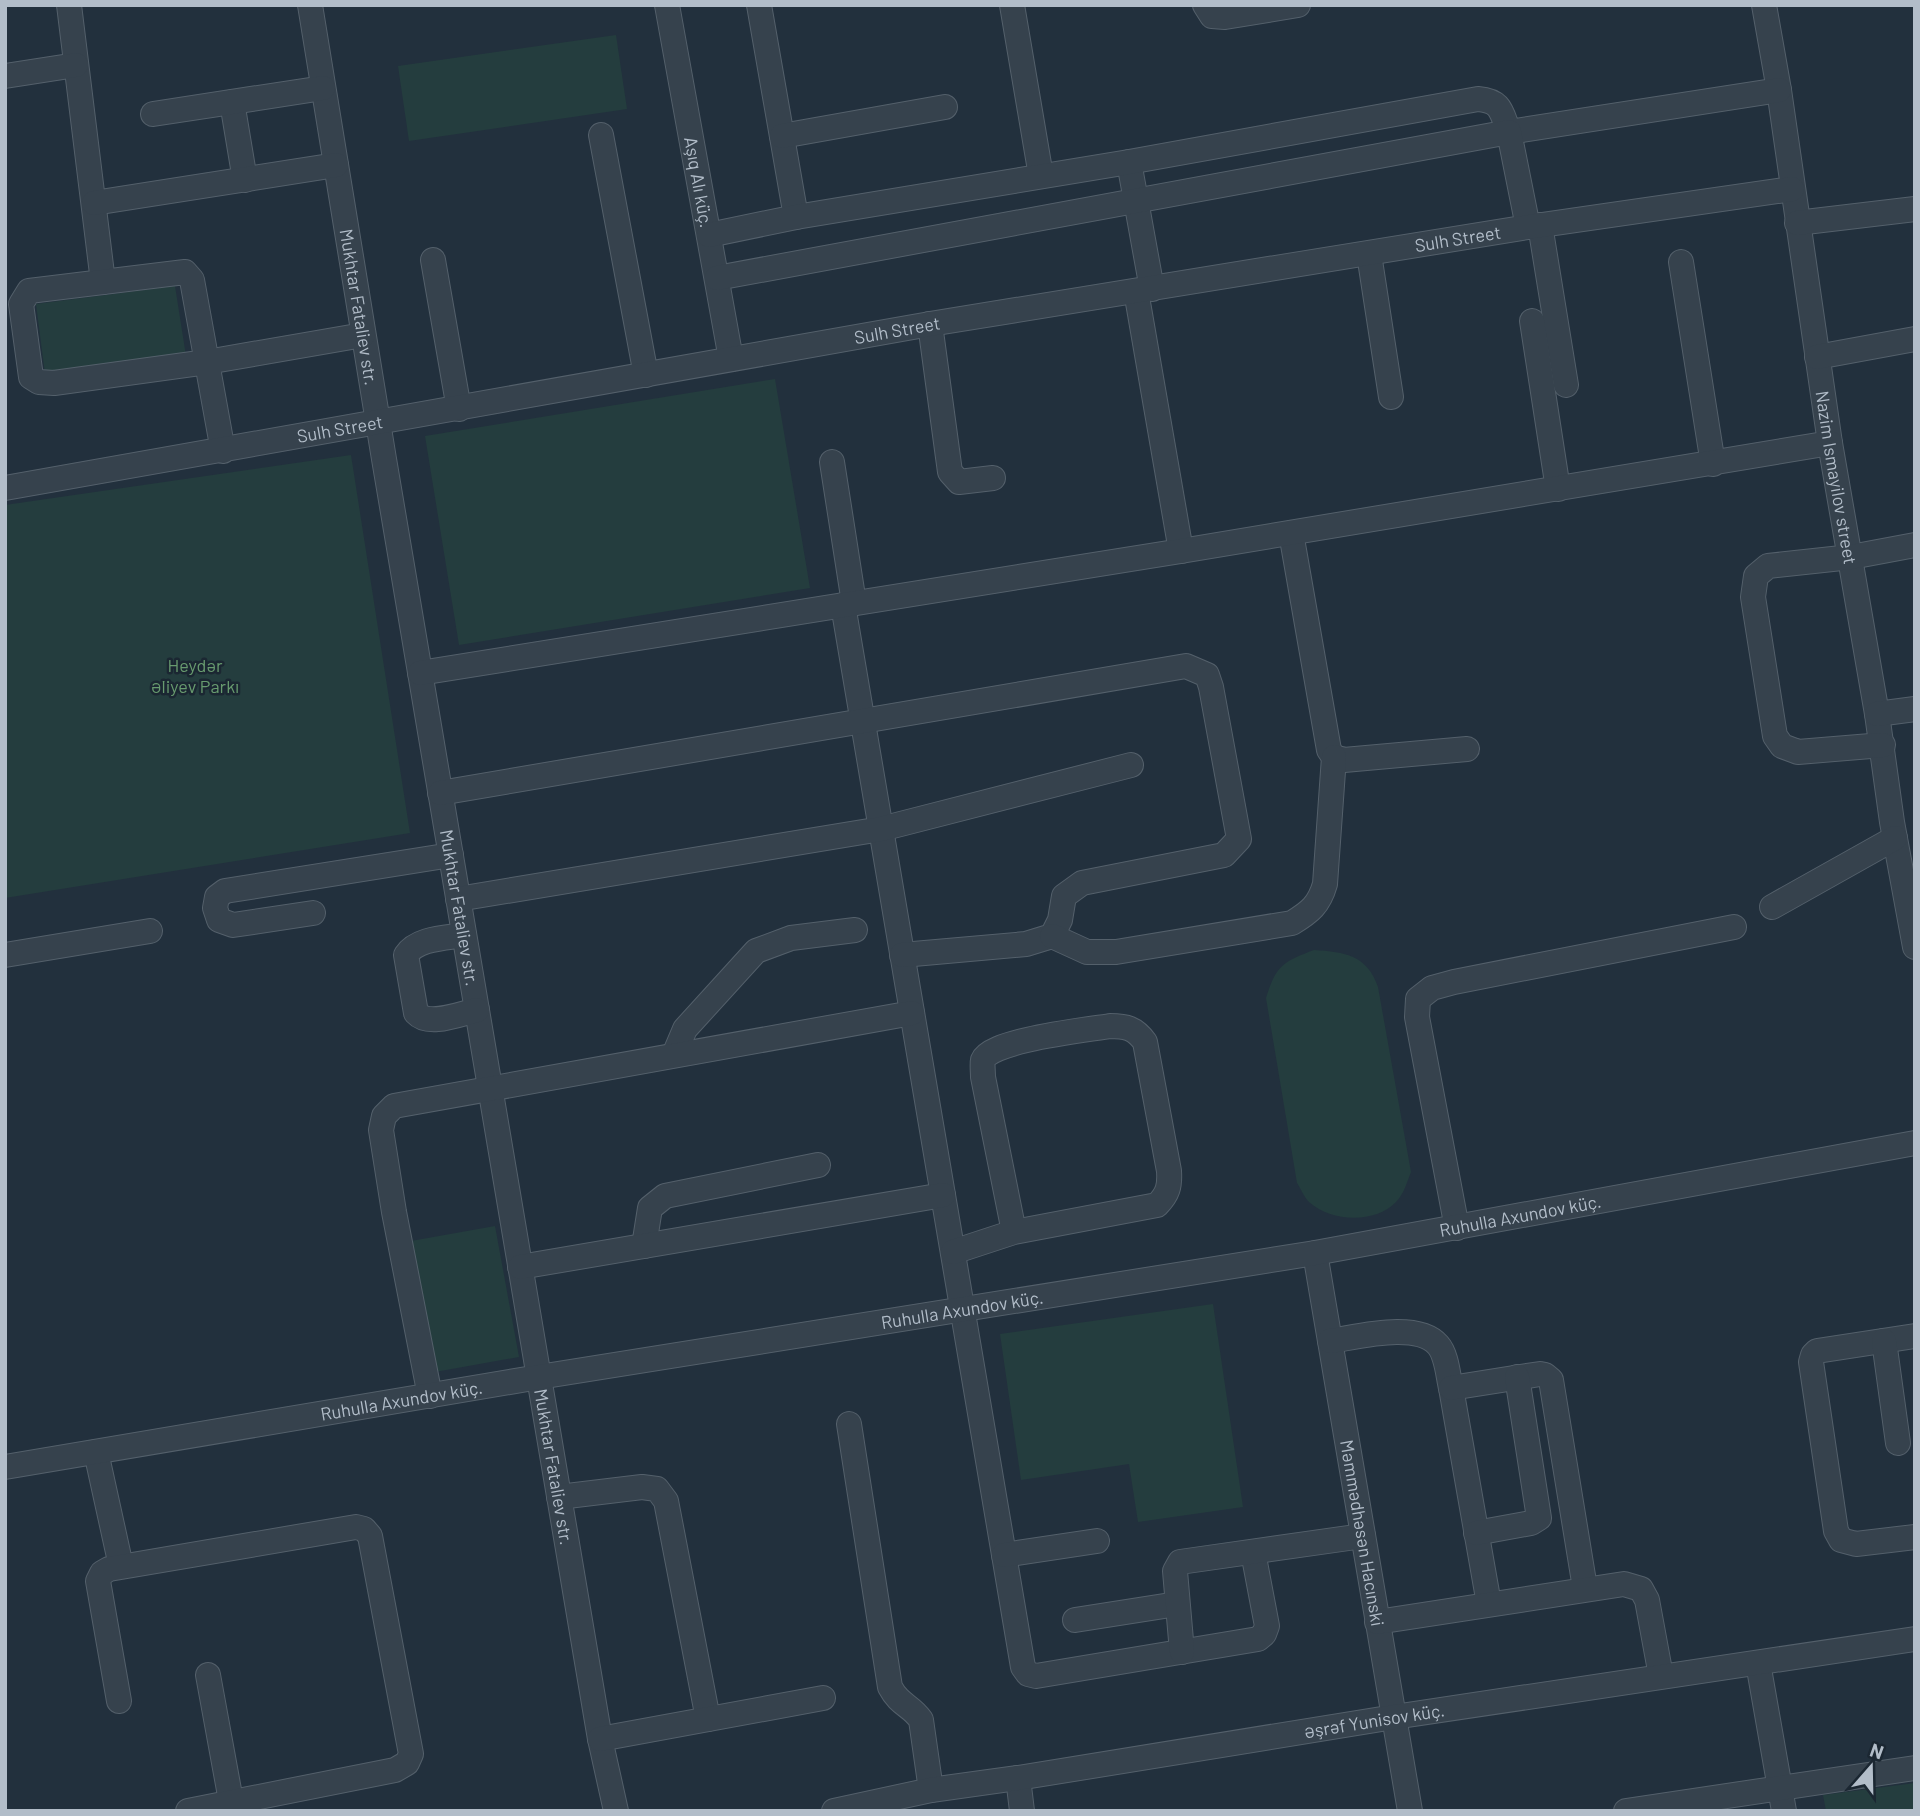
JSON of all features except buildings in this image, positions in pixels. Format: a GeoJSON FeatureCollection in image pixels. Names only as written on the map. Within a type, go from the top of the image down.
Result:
{"type":"FeatureCollection","features":[{"type":"Feature","properties":{"kind":"street"},"geometry":{"type":"LineString","coordinates":[[69,5],[103,282]]}},
{"type":"Feature","properties":{"kind":"street","name":"Mukhtar Fataliev str."},"geometry":{"type":"LineString","coordinates":[[310,5],[538,1377],[600,1739],[616,1811]]}},
{"type":"Feature","properties":{"kind":"street","name":"Aşıq Alı küç."},"geometry":{"type":"LineString","coordinates":[[667,5],[731,359]]}},
{"type":"Feature","properties":{"kind":"street"},"geometry":{"type":"LineString","coordinates":[[759,5],[796,217]]}},
{"type":"Feature","properties":{"kind":"street"},"geometry":{"type":"LineString","coordinates":[[1012,5],[1041,176]]}},
{"type":"Feature","properties":{"kind":"street"},"geometry":{"type":"LineString","coordinates":[[1205,5],[1212,16],[1225,17],[1298,5]]}},
{"type":"Feature","properties":{"kind":"street","name":"Nazim Ismayilov street"},"geometry":{"type":"LineString","coordinates":[[1763,5],[1779,90],[1830,443],[1915,947]]}},
{"type":"Feature","properties":{"kind":"street"},"geometry":{"type":"LineString","coordinates":[[5,76],[76,65]]}},
{"type":"Feature","properties":{"kind":"street"},"geometry":{"type":"LineString","coordinates":[[153,114],[323,88]]}},
{"type":"Feature","properties":{"kind":"street"},"geometry":{"type":"LineString","coordinates":[[717,278],[1509,132],[1779,90]]}},
{"type":"Feature","properties":{"kind":"street"},"geometry":{"type":"LineString","coordinates":[[709,235],[796,217],[1129,162],[1478,99],[1490,100],[1499,106],[1509,132],[1534,226],[1566,385]]}},
{"type":"Feature","properties":{"kind":"street"},"geometry":{"type":"LineString","coordinates":[[232,102],[245,180]]}},
{"type":"Feature","properties":{"kind":"street"},"geometry":{"type":"LineString","coordinates":[[782,136],[945,107]]}},
{"type":"Feature","properties":{"kind":"street"},"geometry":{"type":"LineString","coordinates":[[601,135],[646,374]]}},
{"type":"Feature","properties":{"kind":"street"},"geometry":{"type":"LineString","coordinates":[[1129,162],[1181,551]]}},
{"type":"Feature","properties":{"kind":"street"},"geometry":{"type":"LineString","coordinates":[[94,203],[336,164]]}},
{"type":"Feature","properties":{"kind":"street","name":"Sulh Street"},"geometry":{"type":"LineString","coordinates":[[5,488],[930,324],[1534,226],[1792,189]]}},
{"type":"Feature","properties":{"kind":"street"},"geometry":{"type":"LineString","coordinates":[[1797,223],[1915,209]]}},
{"type":"Feature","properties":{"kind":"street"},"geometry":{"type":"LineString","coordinates":[[1369,254],[1391,397]]}},
{"type":"Feature","properties":{"kind":"street"},"geometry":{"type":"LineString","coordinates":[[433,260],[459,409]]}},
{"type":"Feature","properties":{"kind":"street"},"geometry":{"type":"LineString","coordinates":[[1681,262],[1713,464]]}},
{"type":"Feature","properties":{"kind":"street"},"geometry":{"type":"LineString","coordinates":[[223,451],[207,362],[192,280],[185,272],[29,291],[21,304],[32,377],[39,382],[54,383],[207,362],[363,335]]}},
{"type":"Feature","properties":{"kind":"street"},"geometry":{"type":"LineString","coordinates":[[1532,321],[1558,489]]}},
{"type":"Feature","properties":{"kind":"street"},"geometry":{"type":"LineString","coordinates":[[930,324],[950,472],[959,482],[993,478]]}},
{"type":"Feature","properties":{"kind":"street"},"geometry":{"type":"LineString","coordinates":[[1817,357],[1915,339]]}},
{"type":"Feature","properties":{"kind":"street"},"geometry":{"type":"LineString","coordinates":[[420,673],[1292,533],[1830,443]]}},
{"type":"Feature","properties":{"kind":"street"},"geometry":{"type":"LineString","coordinates":[[832,462],[863,720],[1023,1667],[1028,1674],[1036,1676],[1258,1639],[1267,1626],[1253,1552]]}},
{"type":"Feature","properties":{"kind":"street"},"geometry":{"type":"LineString","coordinates":[[1292,533],[1329,750],[1334,757],[1344,760],[1467,749]]}},
{"type":"Feature","properties":{"kind":"street"},"geometry":{"type":"LineString","coordinates":[[1883,746],[1798,752],[1782,746],[1775,736],[1753,597],[1756,576],[1768,566],[1915,545]]}},
{"type":"Feature","properties":{"kind":"street"},"geometry":{"type":"LineString","coordinates":[[440,793],[1186,666],[1207,675],[1239,839],[1224,855],[1082,883],[1064,896],[1060,920],[1052,936]]}},
{"type":"Feature","properties":{"kind":"street"},"geometry":{"type":"LineString","coordinates":[[1877,714],[1915,709]]}},
{"type":"Feature","properties":{"kind":"street"},"geometry":{"type":"LineString","coordinates":[[902,955],[1026,944],[1052,936],[1087,952],[1116,952],[1292,923],[1314,909],[1321,899],[1325,884],[1334,757]]}},
{"type":"Feature","properties":{"kind":"street"},"geometry":{"type":"LineString","coordinates":[[458,900],[881,829],[1131,765]]}},
{"type":"Feature","properties":{"kind":"street"},"geometry":{"type":"LineString","coordinates":[[1772,907],[1895,838]]}},
{"type":"Feature","properties":{"kind":"street"},"geometry":{"type":"LineString","coordinates":[[313,913],[233,925],[219,920],[215,908],[217,897],[225,891],[450,855]]}},
{"type":"Feature","properties":{"kind":"street"},"geometry":{"type":"LineString","coordinates":[[1457,1228],[1417,1017],[1418,999],[1432,988],[1454,982],[1734,927]]}},
{"type":"Feature","properties":{"kind":"street"},"geometry":{"type":"LineString","coordinates":[[674,1055],[685,1029],[756,951],[790,938],[855,930]]}},
{"type":"Feature","properties":{"kind":"street"},"geometry":{"type":"LineString","coordinates":[[5,955],[150,931]]}},
{"type":"Feature","properties":{"kind":"street"},"geometry":{"type":"LineString","coordinates":[[464,934],[420,943],[406,955],[416,1013],[421,1019],[429,1020],[477,1010]]}},
{"type":"Feature","properties":{"kind":"street"},"geometry":{"type":"LineString","coordinates":[[430,1396],[381,1130],[384,1116],[394,1106],[912,1013]]}},
{"type":"Feature","properties":{"kind":"street"},"geometry":{"type":"LineString","coordinates":[[953,1252],[1014,1232],[1157,1205],[1165,1197],[1170,1185],[1169,1171],[1145,1042],[1138,1031],[1125,1026],[1110,1026],[1007,1044],[989,1053],[983,1060],[983,1077],[1014,1232]]}},
{"type":"Feature","properties":{"kind":"street","name":"Ruhulla Axundov küç."},"geometry":{"type":"LineString","coordinates":[[5,1467],[538,1377],[1315,1253],[1915,1143]]}},
{"type":"Feature","properties":{"kind":"street"},"geometry":{"type":"LineString","coordinates":[[643,1246],[649,1208],[665,1196],[818,1165]]}},
{"type":"Feature","properties":{"kind":"street"},"geometry":{"type":"LineString","coordinates":[[520,1267],[943,1195]]}},
{"type":"Feature","properties":{"kind":"street","name":"Məmmədhəsən Hacınski"},"geometry":{"type":"LineString","coordinates":[[1315,1253],[1410,1811]]}},
{"type":"Feature","properties":{"kind":"street"},"geometry":{"type":"LineString","coordinates":[[1330,1341],[1405,1331],[1424,1337],[1438,1346],[1445,1360],[1451,1388],[1489,1604]]}},
{"type":"Feature","properties":{"kind":"street"},"geometry":{"type":"LineString","coordinates":[[1915,1336],[1818,1351],[1811,1362],[1836,1531],[1841,1540],[1856,1544],[1915,1537]]}},
{"type":"Feature","properties":{"kind":"street"},"geometry":{"type":"LineString","coordinates":[[1884,1341],[1898,1443]]}},
{"type":"Feature","properties":{"kind":"street"},"geometry":{"type":"LineString","coordinates":[[1451,1388],[1540,1374],[1551,1380],[1585,1588]]}},
{"type":"Feature","properties":{"kind":"street"},"geometry":{"type":"LineString","coordinates":[[1476,1533],[1531,1523],[1539,1518],[1517,1377]]}},
{"type":"Feature","properties":{"kind":"street"},"geometry":{"type":"LineString","coordinates":[[849,1424],[890,1687],[901,1703],[915,1712],[921,1720],[931,1790]]}},
{"type":"Feature","properties":{"kind":"street"},"geometry":{"type":"LineString","coordinates":[[96,1452],[121,1566]]}},
{"type":"Feature","properties":{"kind":"street"},"geometry":{"type":"LineString","coordinates":[[559,1497],[642,1487],[657,1489],[666,1501],[708,1719]]}},
{"type":"Feature","properties":{"kind":"street"},"geometry":{"type":"LineString","coordinates":[[119,1701],[98,1581],[102,1573],[121,1566],[356,1527],[364,1529],[370,1536],[411,1754],[407,1763],[395,1770],[188,1811]]}},
{"type":"Feature","properties":{"kind":"street"},"geometry":{"type":"LineString","coordinates":[[1182,1651],[1174,1571],[1180,1562],[1363,1535]]}},
{"type":"Feature","properties":{"kind":"street"},"geometry":{"type":"LineString","coordinates":[[1004,1555],[1097,1541]]}},
{"type":"Feature","properties":{"kind":"street"},"geometry":{"type":"LineString","coordinates":[[1377,1622],[1624,1584],[1640,1589],[1647,1600],[1661,1676]]}},
{"type":"Feature","properties":{"kind":"street"},"geometry":{"type":"LineString","coordinates":[[1075,1620],[1177,1604]]}},
{"type":"Feature","properties":{"kind":"street","name":"Əşrəf Yunisov küç."},"geometry":{"type":"LineString","coordinates":[[834,1811],[931,1790],[1018,1779],[1394,1717],[1915,1639]]}},
{"type":"Feature","properties":{"kind":"street"},"geometry":{"type":"LineString","coordinates":[[1758,1662],[1782,1799]]}},
{"type":"Feature","properties":{"kind":"street"},"geometry":{"type":"LineString","coordinates":[[208,1675],[230,1801]]}},
{"type":"Feature","properties":{"kind":"street"},"geometry":{"type":"LineString","coordinates":[[600,1739],[823,1698]]}},
{"type":"Feature","properties":{"kind":"street"},"geometry":{"type":"LineString","coordinates":[[1626,1811],[1782,1799],[1915,1768]]}},
{"type":"Feature","properties":{"kind":"street"},"geometry":{"type":"LineString","coordinates":[[1018,1779],[1021,1811]]}},
{"type":"Feature","properties":{"kind":"green space"},"geometry":{"type":"Polygon","coordinates":[[[616,35],[627,109],[409,141],[398,66],[616,35]]]}},
{"type":"Feature","properties":{"kind":"green space"},"geometry":{"type":"Polygon","coordinates":[[[175,286],[186,356],[45,374],[36,304],[175,286]]]}},
{"type":"Feature","properties":{"kind":"green space"},"geometry":{"type":"Polygon","coordinates":[[[775,379],[810,588],[459,645],[425,436],[775,379]]]}},
{"type":"Feature","properties":{"kind":"green space","name":"Heydər Əliyev Parkı"},"geometry":{"type":"Polygon","coordinates":[[[351,455],[410,833],[5,898],[5,505],[351,455]]]}},
{"type":"Feature","properties":{"kind":"green space"},"geometry":{"type":"Polygon","coordinates":[[[1314,950],[1354,957],[1368,968],[1378,987],[1411,1172],[1396,1202],[1377,1214],[1365,1217],[1341,1217],[1318,1209],[1307,1200],[1297,1183],[1266,998],[1273,979],[1282,966],[1314,950]]]}},
{"type":"Feature","properties":{"kind":"green space"},"geometry":{"type":"Polygon","coordinates":[[[495,1226],[519,1357],[435,1372],[411,1241],[495,1226]]]}},
{"type":"Feature","properties":{"kind":"green space"},"geometry":{"type":"Polygon","coordinates":[[[1213,1304],[1243,1507],[1138,1522],[1129,1464],[1021,1480],[1000,1334],[1213,1304]]]}},
{"type":"Feature","properties":{"kind":"green space"},"geometry":{"type":"Polygon","coordinates":[[[1915,1783],[1915,1811],[1826,1811],[1823,1795],[1915,1783]]]}}]}
